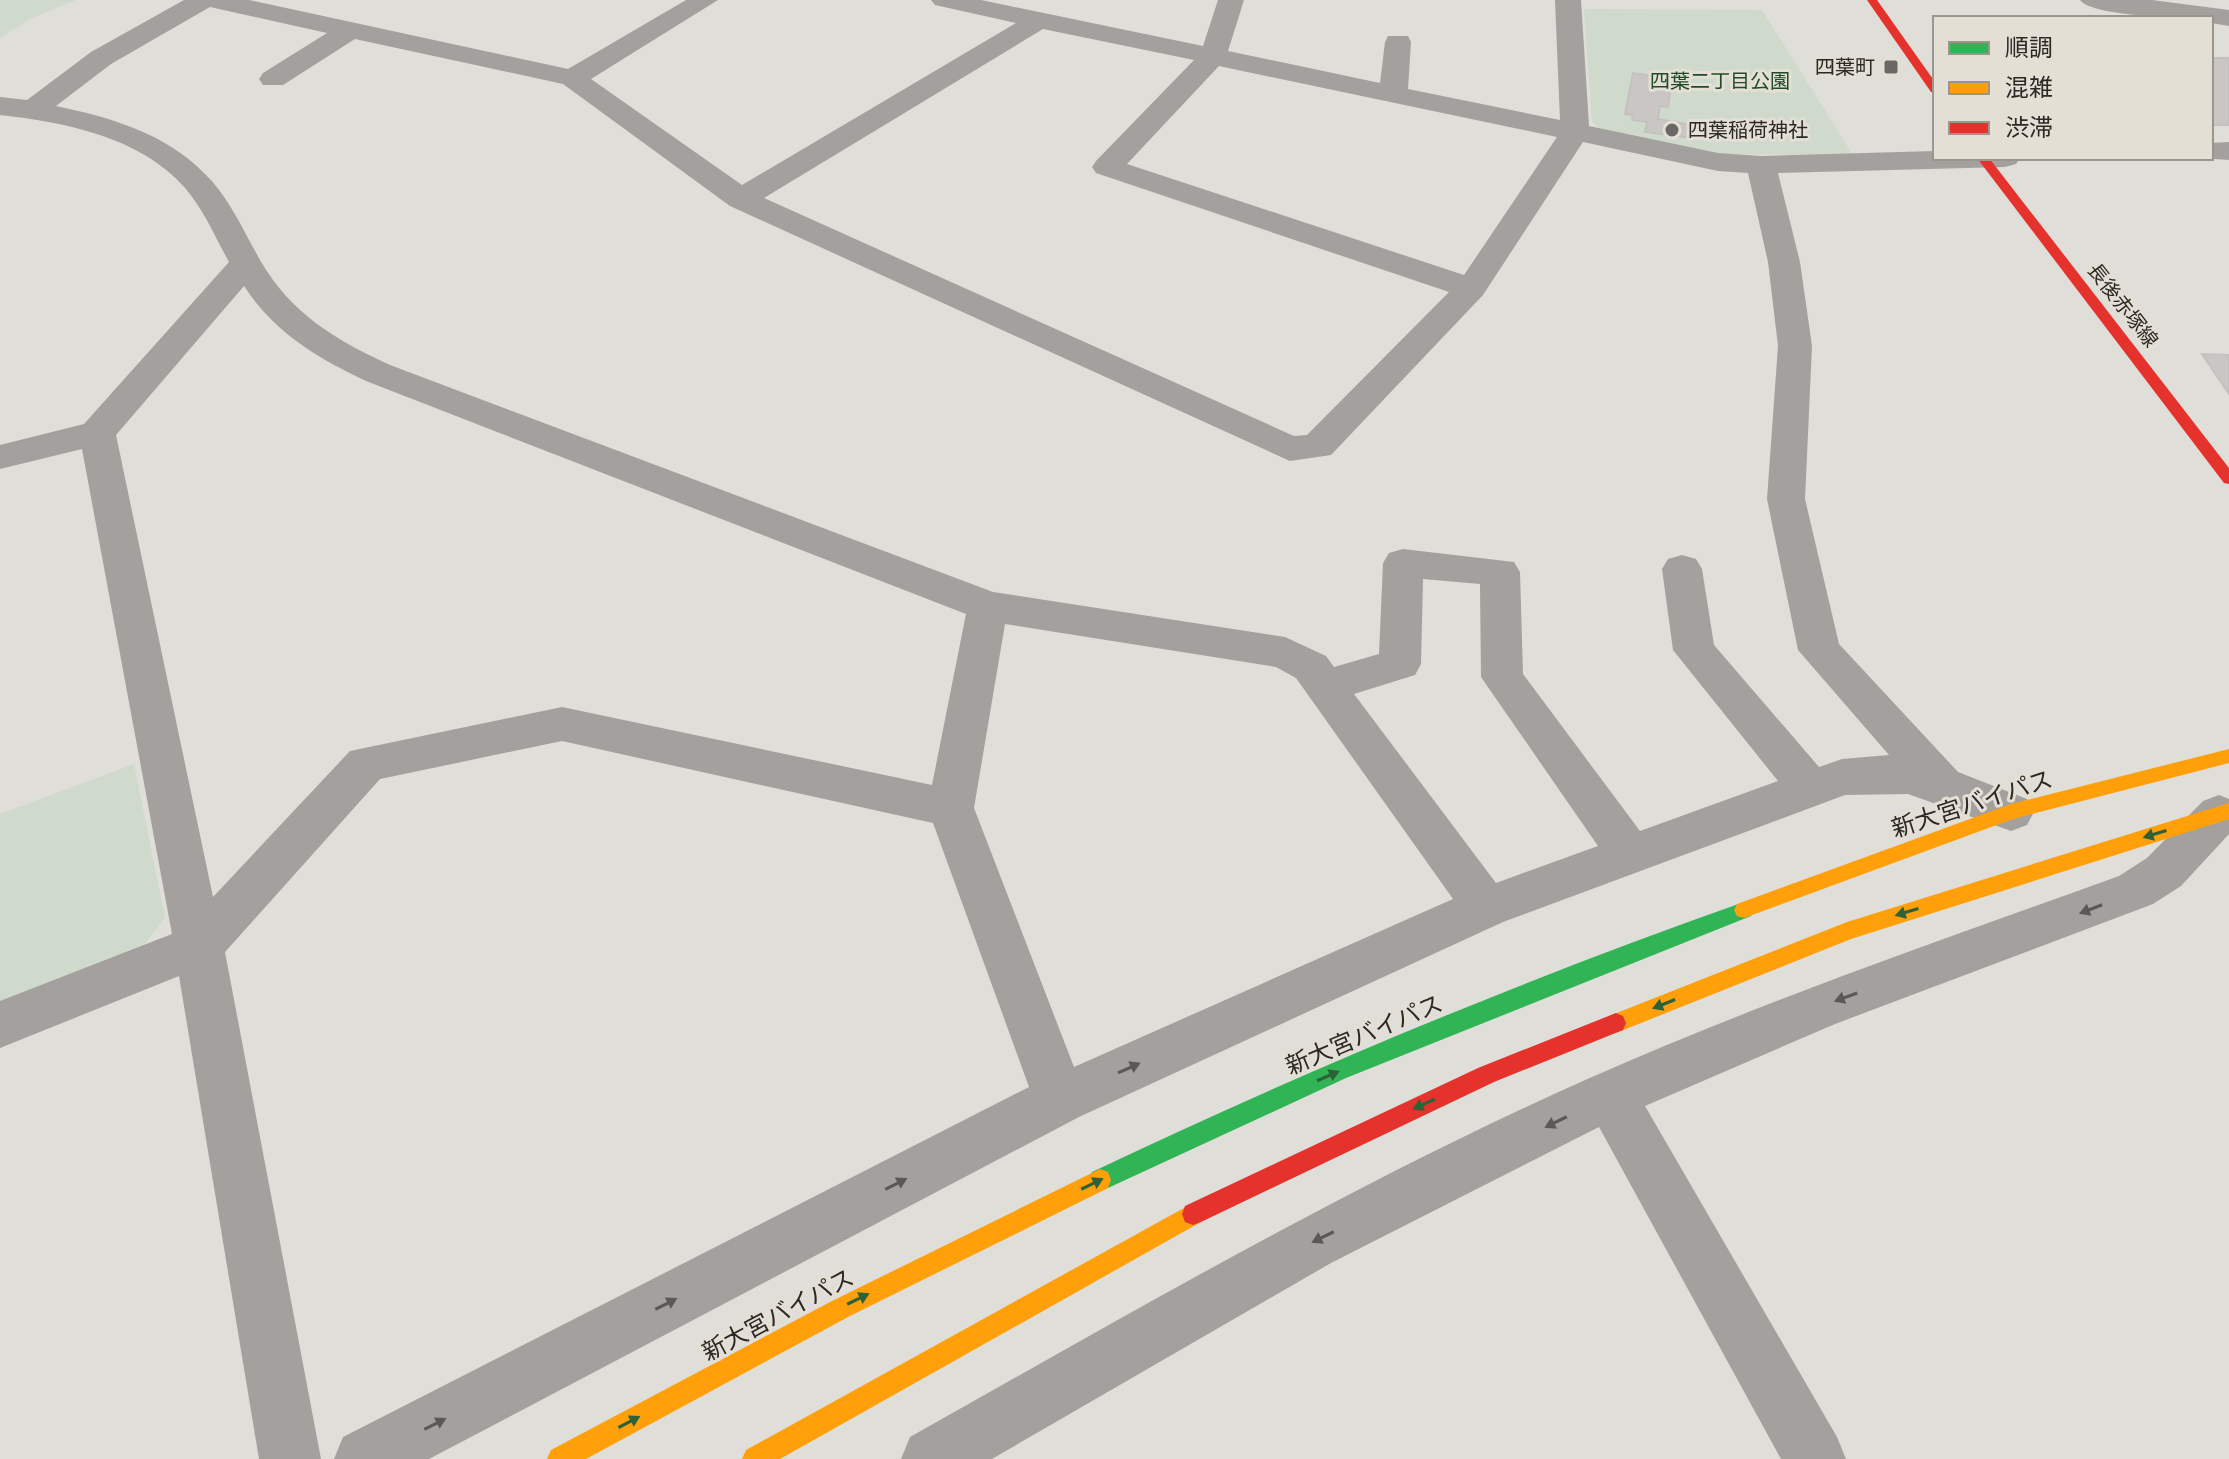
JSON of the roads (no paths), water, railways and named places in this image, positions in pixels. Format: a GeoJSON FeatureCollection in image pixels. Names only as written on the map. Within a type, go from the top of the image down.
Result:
{"type":"FeatureCollection","features":[{"type":"Feature","properties":{"kind":"main road"},"geometry":{"type":"LineString","coordinates":[[1872,0],[1933,87]]}},
{"type":"Feature","properties":{"kind":"main road","name":"長後赤塚線"},"geometry":{"type":"LineString","coordinates":[[1985,160],[2229,479]]}},
{"type":"Feature","properties":{"kind":"main road","name":"新大宮バイパス"},"geometry":{"type":"LineString","coordinates":[[560,1459],[840,1309],[1206,1128],[1474,1015],[1812,884],[2011,812],[2229,756]]}},
{"type":"Feature","properties":{"kind":"main road"},"geometry":{"type":"LineString","coordinates":[[755,1459],[1220,1199],[1486,1075],[1847,931],[2224,812]]}},
{"type":"Feature","properties":{"kind":"street"},"geometry":{"type":"LineString","coordinates":[[16,108],[203,0]]}},
{"type":"Feature","properties":{"kind":"street"},"geometry":{"type":"LineString","coordinates":[[213,0],[572,78],[741,199],[1290,449],[1318,446],[1471,288],[1575,132],[1566,0]]}},
{"type":"Feature","properties":{"kind":"street"},"geometry":{"type":"LineString","coordinates":[[572,78],[705,0]]}},
{"type":"Feature","properties":{"kind":"street"},"geometry":{"type":"LineString","coordinates":[[944,0],[977,3],[1039,20],[1086,19],[1213,56],[1718,162],[1761,165],[1933,160]]}},
{"type":"Feature","properties":{"kind":"street"},"geometry":{"type":"LineString","coordinates":[[1231,0],[1213,56],[1107,167],[1471,288]]}},
{"type":"Feature","properties":{"kind":"street"},"geometry":{"type":"LineString","coordinates":[[2093,0],[2229,18]]}},
{"type":"Feature","properties":{"kind":"street"},"geometry":{"type":"LineString","coordinates":[[741,199],[1039,20]]}},
{"type":"Feature","properties":{"kind":"street"},"geometry":{"type":"LineString","coordinates":[[273,79],[350,30]]}},
{"type":"Feature","properties":{"kind":"street"},"geometry":{"type":"LineString","coordinates":[[1393,94],[1398,42]]}},
{"type":"Feature","properties":{"kind":"street"},"geometry":{"type":"LineString","coordinates":[[16,108],[92,124],[165,157],[211,199],[262,291],[286,318],[331,350],[378,373],[988,606],[1285,653],[1311,667],[1486,907]]}},
{"type":"Feature","properties":{"kind":"street"},"geometry":{"type":"LineString","coordinates":[[1761,165],[1784,262],[1795,346],[1786,499],[1819,650],[1942,784]]}},
{"type":"Feature","properties":{"kind":"street"},"geometry":{"type":"LineString","coordinates":[[0,457],[97,433],[245,264]]}},
{"type":"Feature","properties":{"kind":"street"},"geometry":{"type":"LineString","coordinates":[[97,433],[199,946],[290,1459]]}},
{"type":"Feature","properties":{"kind":"street"},"geometry":{"type":"LineString","coordinates":[[1325,686],[1400,664],[1403,563],[1500,572],[1502,677],[1630,854]]}},
{"type":"Feature","properties":{"kind":"street"},"geometry":{"type":"LineString","coordinates":[[1682,569],[1694,650],[1810,788]]}},
{"type":"Feature","properties":{"kind":"street"},"geometry":{"type":"LineString","coordinates":[[988,606],[951,808],[1060,1099]]}},
{"type":"Feature","properties":{"kind":"street"},"geometry":{"type":"LineString","coordinates":[[0,1025],[199,946],[366,764],[562,724],[951,808]]}},
{"type":"Feature","properties":{"kind":"street"},"geometry":{"type":"LineString","coordinates":[[365,1459],[1060,1099],[1486,907],[1842,777],[1890,771],[1942,784],[2011,812]]}},
{"type":"Feature","properties":{"kind":"street"},"geometry":{"type":"LineString","coordinates":[[932,1459],[1311,1243],[1610,1095],[1817,1008],[2136,890],[2164,872],[2224,812]]}},
{"type":"Feature","properties":{"kind":"street"},"geometry":{"type":"LineString","coordinates":[[1610,1095],[1815,1459]]}},
{"type":"Feature","properties":{"kind":"place","name":"四葉町"},"geometry":{"type":"Point","coordinates":[1891,67]}},
{"type":"Feature","properties":{"kind":"place","name":"四葉稲荷神社"},"geometry":{"type":"Point","coordinates":[1672,130]}},
{"type":"Feature","properties":{"kind":"park label","name":"四葉二丁目公園"},"geometry":{"type":"Point","coordinates":[1720,81]}}]}
